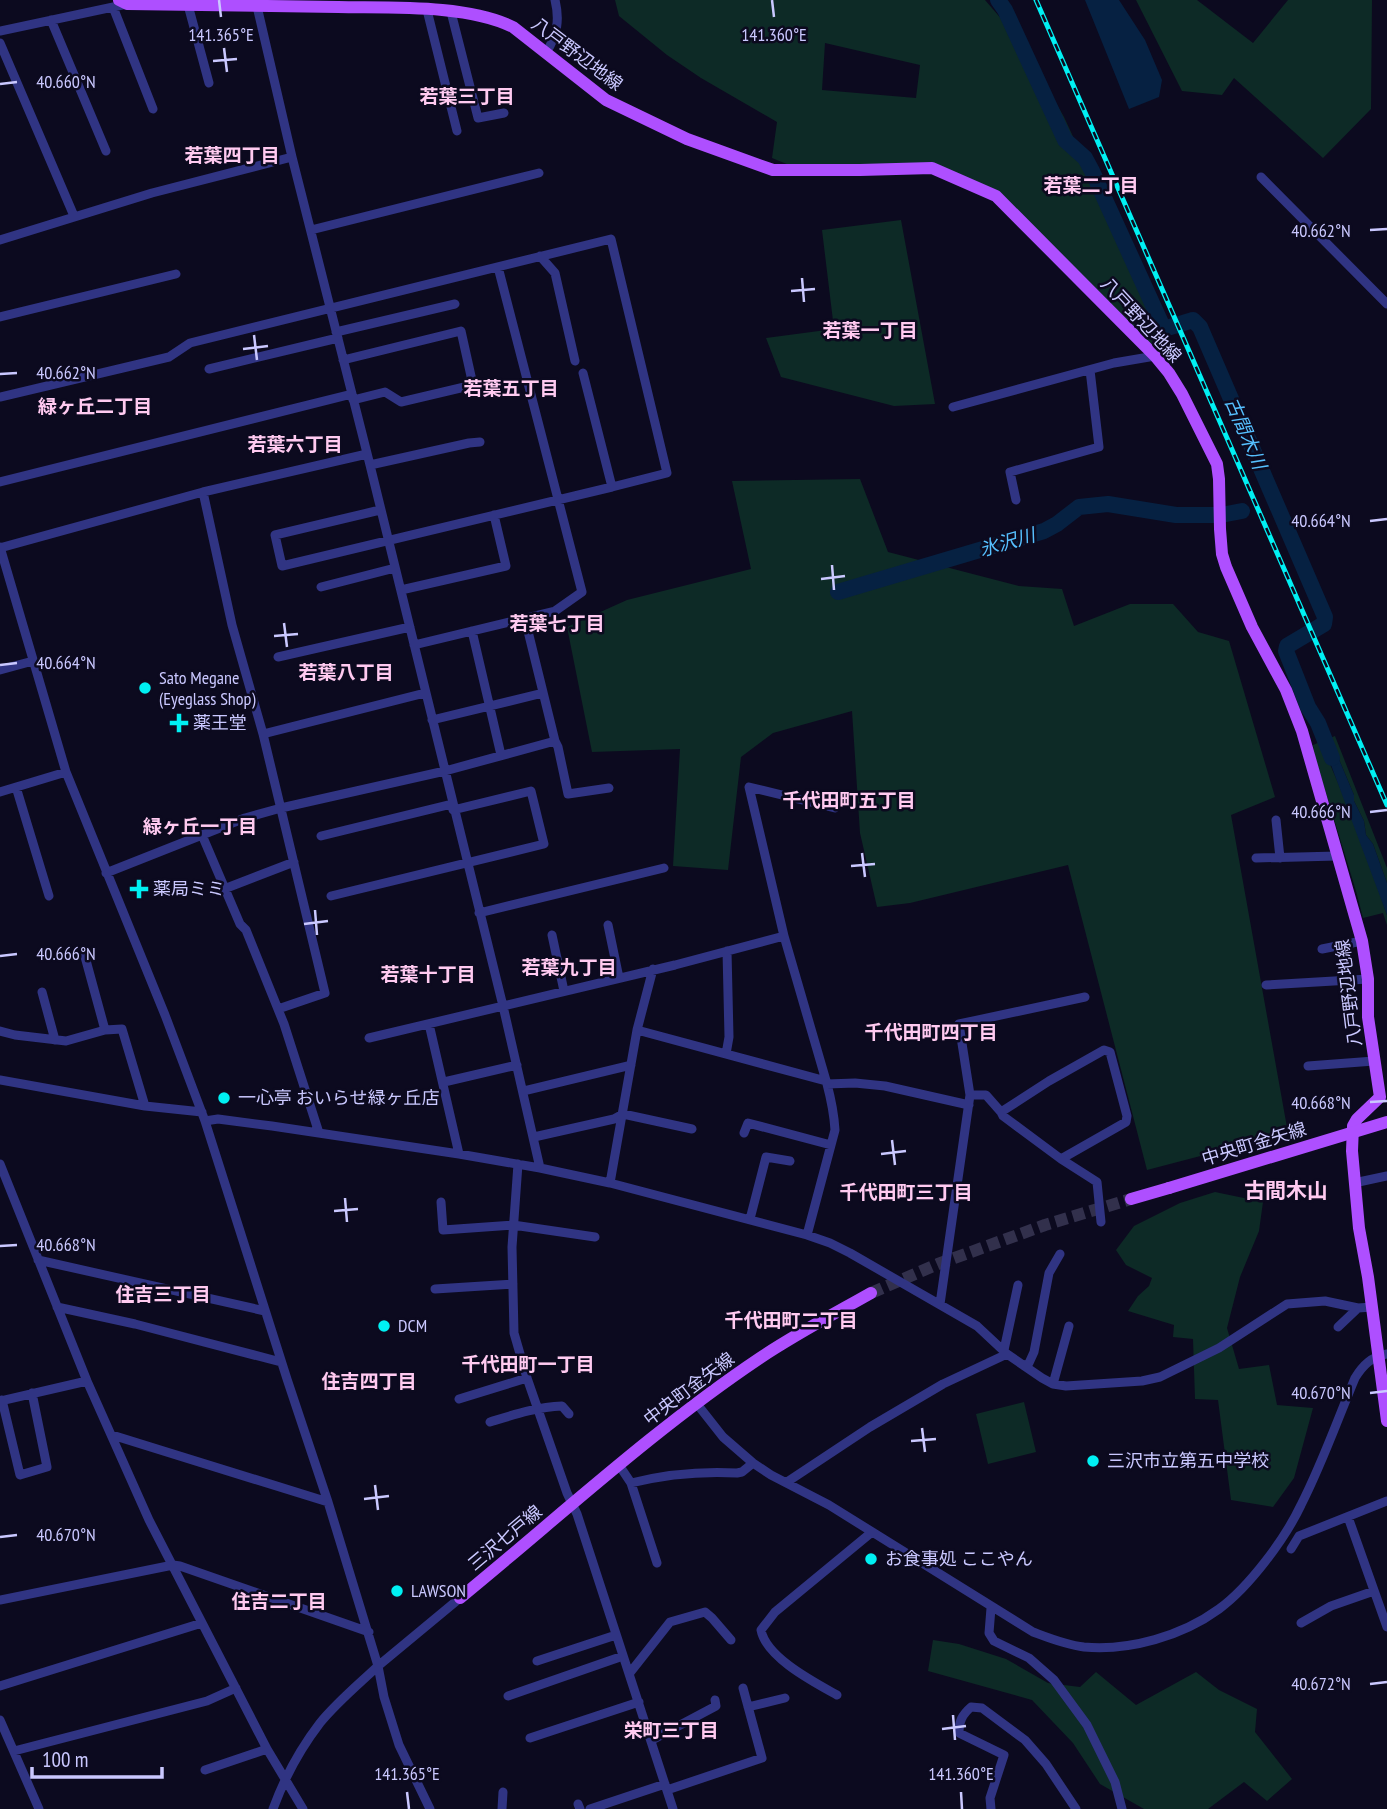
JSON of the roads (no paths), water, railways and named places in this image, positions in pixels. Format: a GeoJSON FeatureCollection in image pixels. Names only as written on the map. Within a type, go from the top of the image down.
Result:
{"type":"FeatureCollection","features":[{"type":"Feature","properties":{"kind":"main road","name":"八戸野辺地線"},"geometry":{"type":"LineString","coordinates":[[120,4],[256,3],[427,9],[497,19],[521,33],[606,100],[687,139],[773,170],[932,168],[996,196],[1155,356],[1182,394],[1217,464],[1222,554],[1236,592],[1286,690],[1298,721],[1362,941],[1374,1061],[1383,1096],[1357,1119],[1353,1126],[1352,1151],[1371,1307],[1383,1355],[1386,1416]]}},
{"type":"Feature","properties":{"kind":"main road","name":"中央町金矢線"},"geometry":{"type":"LineString","coordinates":[[1131,1199],[1387,1122]]}},
{"type":"Feature","properties":{"kind":"main road","name":"中央町金矢線"},"geometry":{"type":"LineString","coordinates":[[573,1503],[697,1404],[760,1358],[871,1293]]}},
{"type":"Feature","properties":{"kind":"main road","name":"三沢七戸線"},"geometry":{"type":"LineString","coordinates":[[460,1598],[573,1503]]}},
{"type":"Feature","properties":{"kind":"street"},"geometry":{"type":"LineString","coordinates":[[546,53],[556,35],[558,25],[555,0]]}},
{"type":"Feature","properties":{"kind":"street"},"geometry":{"type":"LineString","coordinates":[[256,3],[503,1006],[540,1168]]}},
{"type":"Feature","properties":{"kind":"street"},"geometry":{"type":"LineString","coordinates":[[0,31],[120,4],[153,109]]}},
{"type":"Feature","properties":{"kind":"street"},"geometry":{"type":"LineString","coordinates":[[188,5],[209,83]]}},
{"type":"Feature","properties":{"kind":"street"},"geometry":{"type":"LineString","coordinates":[[427,9],[457,131]]}},
{"type":"Feature","properties":{"kind":"street"},"geometry":{"type":"LineString","coordinates":[[451,12],[478,118],[505,113]]}},
{"type":"Feature","properties":{"kind":"street"},"geometry":{"type":"LineString","coordinates":[[51,20],[106,151]]}},
{"type":"Feature","properties":{"kind":"street"},"geometry":{"type":"LineString","coordinates":[[0,43],[74,216]]}},
{"type":"Feature","properties":{"kind":"street"},"geometry":{"type":"LineString","coordinates":[[0,240],[152,193],[292,157]]}},
{"type":"Feature","properties":{"kind":"street"},"geometry":{"type":"LineString","coordinates":[[311,230],[539,173]]}},
{"type":"Feature","properties":{"kind":"street"},"geometry":{"type":"LineString","coordinates":[[1261,177],[1387,304]]}},
{"type":"Feature","properties":{"kind":"street"},"geometry":{"type":"LineString","coordinates":[[0,397],[169,357],[190,342],[611,239],[667,473],[282,566],[275,535],[380,510]]}},
{"type":"Feature","properties":{"kind":"street"},"geometry":{"type":"LineString","coordinates":[[540,257],[555,273],[575,361]]}},
{"type":"Feature","properties":{"kind":"street"},"geometry":{"type":"LineString","coordinates":[[414,645],[555,611],[582,592],[498,267]]}},
{"type":"Feature","properties":{"kind":"street"},"geometry":{"type":"LineString","coordinates":[[0,317],[176,274]]}},
{"type":"Feature","properties":{"kind":"street"},"geometry":{"type":"LineString","coordinates":[[209,369],[454,304]]}},
{"type":"Feature","properties":{"kind":"street"},"geometry":{"type":"LineString","coordinates":[[0,482],[352,397],[385,392],[401,402],[473,385],[461,331],[344,360]]}},
{"type":"Feature","properties":{"kind":"street"},"geometry":{"type":"LineString","coordinates":[[953,407],[1114,363],[1155,356]]}},
{"type":"Feature","properties":{"kind":"street"},"geometry":{"type":"LineString","coordinates":[[1016,500],[1010,472],[1099,447],[1090,370]]}},
{"type":"Feature","properties":{"kind":"street"},"geometry":{"type":"LineString","coordinates":[[583,373],[612,487]]}},
{"type":"Feature","properties":{"kind":"street"},"geometry":{"type":"LineString","coordinates":[[370,465],[480,442]]}},
{"type":"Feature","properties":{"kind":"street"},"geometry":{"type":"LineString","coordinates":[[367,454],[203,492],[0,548],[66,772],[204,1116],[369,1632],[384,1697],[399,1745],[430,1809]]}},
{"type":"Feature","properties":{"kind":"street"},"geometry":{"type":"LineString","coordinates":[[203,492],[232,625],[263,734],[325,993],[278,1009]]}},
{"type":"Feature","properties":{"kind":"street"},"geometry":{"type":"LineString","coordinates":[[401,590],[506,566],[494,515]]}},
{"type":"Feature","properties":{"kind":"street"},"geometry":{"type":"LineString","coordinates":[[321,587],[395,568]]}},
{"type":"Feature","properties":{"kind":"street"},"geometry":{"type":"LineString","coordinates":[[525,619],[568,794],[609,788]]}},
{"type":"Feature","properties":{"kind":"street"},"geometry":{"type":"LineString","coordinates":[[278,657],[410,627]]}},
{"type":"Feature","properties":{"kind":"street"},"geometry":{"type":"LineString","coordinates":[[472,631],[501,755]]}},
{"type":"Feature","properties":{"kind":"street"},"geometry":{"type":"LineString","coordinates":[[0,670],[33,661]]}},
{"type":"Feature","properties":{"kind":"street"},"geometry":{"type":"LineString","coordinates":[[263,734],[425,693]]}},
{"type":"Feature","properties":{"kind":"street"},"geometry":{"type":"LineString","coordinates":[[432,720],[543,693]]}},
{"type":"Feature","properties":{"kind":"street"},"geometry":{"type":"LineString","coordinates":[[106,873],[245,818],[445,771],[555,741]]}},
{"type":"Feature","properties":{"kind":"street"},"geometry":{"type":"LineString","coordinates":[[0,792],[66,772]]}},
{"type":"Feature","properties":{"kind":"street"},"geometry":{"type":"LineString","coordinates":[[16,787],[49,897]]}},
{"type":"Feature","properties":{"kind":"street"},"geometry":{"type":"LineString","coordinates":[[807,1235],[835,1130],[832,1103],[785,936],[749,787],[835,808]]}},
{"type":"Feature","properties":{"kind":"street"},"geometry":{"type":"LineString","coordinates":[[321,836],[531,791],[544,844],[331,897]]}},
{"type":"Feature","properties":{"kind":"street"},"geometry":{"type":"LineString","coordinates":[[1276,820],[1280,858]]}},
{"type":"Feature","properties":{"kind":"street"},"geometry":{"type":"LineString","coordinates":[[202,835],[240,924],[246,930],[278,1009],[319,1133]]}},
{"type":"Feature","properties":{"kind":"street"},"geometry":{"type":"LineString","coordinates":[[1256,858],[1338,856]]}},
{"type":"Feature","properties":{"kind":"street"},"geometry":{"type":"LineString","coordinates":[[224,889],[294,862]]}},
{"type":"Feature","properties":{"kind":"street"},"geometry":{"type":"LineString","coordinates":[[479,913],[664,868]]}},
{"type":"Feature","properties":{"kind":"street"},"geometry":{"type":"LineString","coordinates":[[608,925],[619,978]]}},
{"type":"Feature","properties":{"kind":"street"},"geometry":{"type":"LineString","coordinates":[[552,935],[564,991]]}},
{"type":"Feature","properties":{"kind":"street"},"geometry":{"type":"LineString","coordinates":[[369,1038],[785,936]]}},
{"type":"Feature","properties":{"kind":"street"},"geometry":{"type":"LineString","coordinates":[[1322,948],[1362,941]]}},
{"type":"Feature","properties":{"kind":"street"},"geometry":{"type":"LineString","coordinates":[[726,1054],[729,1037],[727,951]]}},
{"type":"Feature","properties":{"kind":"street"},"geometry":{"type":"LineString","coordinates":[[84,953],[105,1030]]}},
{"type":"Feature","properties":{"kind":"street"},"geometry":{"type":"LineString","coordinates":[[610,1182],[637,1030],[653,970]]}},
{"type":"Feature","properties":{"kind":"street"},"geometry":{"type":"LineString","coordinates":[[1266,985],[1367,979]]}},
{"type":"Feature","properties":{"kind":"street"},"geometry":{"type":"LineString","coordinates":[[42,992],[55,1040]]}},
{"type":"Feature","properties":{"kind":"street"},"geometry":{"type":"LineString","coordinates":[[940,1304],[970,1100],[959,1024],[1085,998]]}},
{"type":"Feature","properties":{"kind":"street"},"geometry":{"type":"LineString","coordinates":[[429,1024],[460,1154]]}},
{"type":"Feature","properties":{"kind":"street"},"geometry":{"type":"LineString","coordinates":[[0,1031],[66,1041],[105,1030],[122,1029],[145,1106]]}},
{"type":"Feature","properties":{"kind":"street"},"geometry":{"type":"LineString","coordinates":[[637,1030],[827,1082],[885,1086],[970,1100],[986,1095],[1003,1115],[1061,1159],[1097,1182],[1101,1222]]}},
{"type":"Feature","properties":{"kind":"street"},"geometry":{"type":"LineString","coordinates":[[1001,1112],[1104,1050],[1110,1052],[1127,1116],[1126,1122],[1061,1159]]}},
{"type":"Feature","properties":{"kind":"street"},"geometry":{"type":"LineString","coordinates":[[1308,1066],[1374,1061]]}},
{"type":"Feature","properties":{"kind":"street"},"geometry":{"type":"LineString","coordinates":[[523,1091],[631,1065]]}},
{"type":"Feature","properties":{"kind":"street"},"geometry":{"type":"LineString","coordinates":[[444,1082],[517,1066]]}},
{"type":"Feature","properties":{"kind":"street"},"geometry":{"type":"LineString","coordinates":[[0,1080],[218,1119],[540,1168],[610,1182],[807,1235],[850,1253],[940,1304],[977,1326],[1005,1352],[1042,1378],[1066,1386],[1142,1381],[1160,1377],[1219,1348],[1287,1304],[1325,1301],[1358,1308],[1371,1307]]}},
{"type":"Feature","properties":{"kind":"street"},"geometry":{"type":"LineString","coordinates":[[534,1137],[614,1119],[623,1114],[692,1129]]}},
{"type":"Feature","properties":{"kind":"street"},"geometry":{"type":"LineString","coordinates":[[744,1133],[748,1123],[831,1145]]}},
{"type":"Feature","properties":{"kind":"street"},"geometry":{"type":"LineString","coordinates":[[750,1219],[766,1157],[790,1161]]}},
{"type":"Feature","properties":{"kind":"street"},"geometry":{"type":"LineString","coordinates":[[0,1164],[87,1381],[149,1520],[267,1749],[303,1809]]}},
{"type":"Feature","properties":{"kind":"street"},"geometry":{"type":"LineString","coordinates":[[518,1164],[512,1247],[514,1333],[527,1378],[567,1493],[573,1503],[673,1809]]}},
{"type":"Feature","properties":{"kind":"street"},"geometry":{"type":"LineString","coordinates":[[1354,1183],[1387,1176]]}},
{"type":"Feature","properties":{"kind":"street"},"geometry":{"type":"LineString","coordinates":[[441,1202],[443,1230],[513,1225],[595,1237]]}},
{"type":"Feature","properties":{"kind":"street"},"geometry":{"type":"LineString","coordinates":[[1024,1366],[1029,1363],[1034,1352],[1049,1273],[1060,1254]]}},
{"type":"Feature","properties":{"kind":"street"},"geometry":{"type":"LineString","coordinates":[[38,1260],[265,1311]]}},
{"type":"Feature","properties":{"kind":"street"},"geometry":{"type":"LineString","coordinates":[[435,1289],[513,1284]]}},
{"type":"Feature","properties":{"kind":"street"},"geometry":{"type":"LineString","coordinates":[[1005,1352],[1018,1286]]}},
{"type":"Feature","properties":{"kind":"street"},"geometry":{"type":"LineString","coordinates":[[57,1307],[281,1362]]}},
{"type":"Feature","properties":{"kind":"street"},"geometry":{"type":"LineString","coordinates":[[1338,1327],[1358,1308]]}},
{"type":"Feature","properties":{"kind":"street"},"geometry":{"type":"LineString","coordinates":[[1054,1384],[1069,1326]]}},
{"type":"Feature","properties":{"kind":"street"},"geometry":{"type":"LineString","coordinates":[[787,1482],[859,1434],[943,1384],[1005,1352]]}},
{"type":"Feature","properties":{"kind":"street"},"geometry":{"type":"LineString","coordinates":[[697,1404],[723,1437],[754,1463],[829,1505],[1033,1632],[1059,1642],[1085,1647],[1128,1644],[1168,1636],[1194,1625],[1235,1595],[1283,1536],[1300,1507],[1363,1364],[1383,1355]]}},
{"type":"Feature","properties":{"kind":"street"},"geometry":{"type":"LineString","coordinates":[[459,1399],[527,1378]]}},
{"type":"Feature","properties":{"kind":"street"},"geometry":{"type":"LineString","coordinates":[[32,1394],[47,1467],[20,1475],[1,1401],[87,1381]]}},
{"type":"Feature","properties":{"kind":"street"},"geometry":{"type":"LineString","coordinates":[[490,1422],[526,1411],[562,1406],[569,1414]]}},
{"type":"Feature","properties":{"kind":"street"},"geometry":{"type":"LineString","coordinates":[[112,1435],[328,1502]]}},
{"type":"Feature","properties":{"kind":"street"},"geometry":{"type":"LineString","coordinates":[[631,1482],[693,1472],[737,1473],[754,1463]]}},
{"type":"Feature","properties":{"kind":"street"},"geometry":{"type":"LineString","coordinates":[[619,1465],[631,1482],[657,1563]]}},
{"type":"Feature","properties":{"kind":"street"},"geometry":{"type":"LineString","coordinates":[[1291,1549],[1299,1536],[1387,1501]]}},
{"type":"Feature","properties":{"kind":"street"},"geometry":{"type":"LineString","coordinates":[[1348,1517],[1374,1591],[1386,1616],[1387,1627]]}},
{"type":"Feature","properties":{"kind":"street"},"geometry":{"type":"LineString","coordinates":[[837,1695],[790,1666],[763,1640],[761,1630],[775,1612],[872,1532]]}},
{"type":"Feature","properties":{"kind":"street"},"geometry":{"type":"LineString","coordinates":[[0,1600],[173,1565],[369,1632]]}},
{"type":"Feature","properties":{"kind":"street"},"geometry":{"type":"LineString","coordinates":[[1301,1623],[1331,1606],[1374,1591]]}},
{"type":"Feature","properties":{"kind":"street"},"geometry":{"type":"LineString","coordinates":[[273,1809],[285,1780],[322,1721],[378,1666],[460,1598]]}},
{"type":"Feature","properties":{"kind":"street"},"geometry":{"type":"LineString","coordinates":[[991,1608],[989,1633],[994,1641],[1029,1658],[1054,1680],[1087,1725],[1115,1782],[1122,1809]]}},
{"type":"Feature","properties":{"kind":"street"},"geometry":{"type":"LineString","coordinates":[[629,1674],[670,1622],[705,1612],[731,1640]]}},
{"type":"Feature","properties":{"kind":"street"},"geometry":{"type":"LineString","coordinates":[[0,1686],[202,1623]]}},
{"type":"Feature","properties":{"kind":"street"},"geometry":{"type":"LineString","coordinates":[[537,1661],[616,1635]]}},
{"type":"Feature","properties":{"kind":"street"},"geometry":{"type":"LineString","coordinates":[[508,1696],[623,1656]]}},
{"type":"Feature","properties":{"kind":"street"},"geometry":{"type":"LineString","coordinates":[[15,1751],[207,1701],[236,1688]]}},
{"type":"Feature","properties":{"kind":"street"},"geometry":{"type":"LineString","coordinates":[[590,1809],[762,1758],[743,1688]]}},
{"type":"Feature","properties":{"kind":"street"},"geometry":{"type":"LineString","coordinates":[[748,1707],[785,1698]]}},
{"type":"Feature","properties":{"kind":"street"},"geometry":{"type":"LineString","coordinates":[[652,1741],[716,1706],[715,1700]]}},
{"type":"Feature","properties":{"kind":"street"},"geometry":{"type":"LineString","coordinates":[[530,1738],[639,1702]]}},
{"type":"Feature","properties":{"kind":"street"},"geometry":{"type":"LineString","coordinates":[[991,1809],[990,1798],[1004,1755],[959,1733],[963,1714],[971,1707],[982,1708],[1025,1741],[1046,1765],[1076,1809]]}},
{"type":"Feature","properties":{"kind":"street"},"geometry":{"type":"LineString","coordinates":[[0,1720],[39,1809]]}},
{"type":"Feature","properties":{"kind":"street"},"geometry":{"type":"LineString","coordinates":[[205,1770],[267,1749]]}},
{"type":"Feature","properties":{"kind":"street"},"geometry":{"type":"LineString","coordinates":[[502,1809],[503,1792]]}},
{"type":"Feature","properties":{"kind":"water"},"geometry":{"type":"Polygon","coordinates":[[[1085,0],[1119,0],[1145,40],[1162,80],[1159,97],[1129,109],[1085,0]]]}},
{"type":"Feature","properties":{"kind":"water"},"geometry":{"type":"Polygon","coordinates":[[[1330,738],[1387,883],[1387,915],[1320,742],[1330,738]]]}},
{"type":"Feature","properties":{"kind":"waterway","name":"古間木川"},"geometry":{"type":"LineString","coordinates":[[998,0],[1065,140],[1085,158],[1092,171],[1162,325],[1167,328],[1193,320],[1200,327],[1325,617],[1324,624],[1287,646],[1286,651],[1332,758]]}},
{"type":"Feature","properties":{"kind":"waterway","name":"氷沢川"},"geometry":{"type":"LineString","coordinates":[[838,592],[1044,531],[1079,507],[1108,504],[1176,515],[1214,515]]}},
{"type":"Feature","properties":{"kind":"waterway","name":"氷沢川"},"geometry":{"type":"LineString","coordinates":[[1221,515],[1242,511]]}},
{"type":"Feature","properties":{"kind":"tunnel"},"geometry":{"type":"LineString","coordinates":[[871,1293],[938,1264],[1045,1225],[1131,1199]]}},
{"type":"Feature","properties":{"kind":"railway"},"geometry":{"type":"LineString","coordinates":[[1036,0],[1387,805]]}},
{"type":"Feature","properties":{"kind":"place","name":"Sato Megane (Eyeglass Shop)"},"geometry":{"type":"Point","coordinates":[145,688]}},
{"type":"Feature","properties":{"kind":"place","name":"薬王堂"},"geometry":{"type":"Point","coordinates":[179,723]}},
{"type":"Feature","properties":{"kind":"place","name":"薬局ミミ"},"geometry":{"type":"Point","coordinates":[139,889]}},
{"type":"Feature","properties":{"kind":"place","name":"一心亭 おいらせ緑ヶ丘店"},"geometry":{"type":"Point","coordinates":[224,1098]}},
{"type":"Feature","properties":{"kind":"place","name":"DCM"},"geometry":{"type":"Point","coordinates":[384,1326]}},
{"type":"Feature","properties":{"kind":"place","name":"三沢市立第五中学校"},"geometry":{"type":"Point","coordinates":[1093,1461]}},
{"type":"Feature","properties":{"kind":"place","name":"お食事処 ここやん"},"geometry":{"type":"Point","coordinates":[871,1559]}},
{"type":"Feature","properties":{"kind":"place","name":"LAWSON"},"geometry":{"type":"Point","coordinates":[397,1591]}},
{"type":"Feature","properties":{"kind":"district","name":"若葉三丁目"},"geometry":{"type":"Point","coordinates":[467,96]}},
{"type":"Feature","properties":{"kind":"district","name":"若葉四丁目"},"geometry":{"type":"Point","coordinates":[232,155]}},
{"type":"Feature","properties":{"kind":"district","name":"若葉二丁目"},"geometry":{"type":"Point","coordinates":[1091,185]}},
{"type":"Feature","properties":{"kind":"district","name":"若葉一丁目"},"geometry":{"type":"Point","coordinates":[870,330]}},
{"type":"Feature","properties":{"kind":"district","name":"若葉五丁目"},"geometry":{"type":"Point","coordinates":[511,388]}},
{"type":"Feature","properties":{"kind":"district","name":"緑ヶ丘二丁目"},"geometry":{"type":"Point","coordinates":[95,406]}},
{"type":"Feature","properties":{"kind":"district","name":"若葉六丁目"},"geometry":{"type":"Point","coordinates":[295,444]}},
{"type":"Feature","properties":{"kind":"district","name":"若葉七丁目"},"geometry":{"type":"Point","coordinates":[557,623]}},
{"type":"Feature","properties":{"kind":"district","name":"若葉八丁目"},"geometry":{"type":"Point","coordinates":[346,672]}},
{"type":"Feature","properties":{"kind":"district","name":"千代田町五丁目"},"geometry":{"type":"Point","coordinates":[849,800]}},
{"type":"Feature","properties":{"kind":"district","name":"緑ヶ丘一丁目"},"geometry":{"type":"Point","coordinates":[200,826]}},
{"type":"Feature","properties":{"kind":"district","name":"若葉九丁目"},"geometry":{"type":"Point","coordinates":[569,967]}},
{"type":"Feature","properties":{"kind":"district","name":"若葉十丁目"},"geometry":{"type":"Point","coordinates":[428,974]}},
{"type":"Feature","properties":{"kind":"district","name":"千代田町四丁目"},"geometry":{"type":"Point","coordinates":[931,1032]}},
{"type":"Feature","properties":{"kind":"district","name":"古間木山"},"geometry":{"type":"Point","coordinates":[1286,1191]}},
{"type":"Feature","properties":{"kind":"district","name":"千代田町三丁目"},"geometry":{"type":"Point","coordinates":[906,1192]}},
{"type":"Feature","properties":{"kind":"district","name":"住吉三丁目"},"geometry":{"type":"Point","coordinates":[163,1294]}},
{"type":"Feature","properties":{"kind":"district","name":"千代田町二丁目"},"geometry":{"type":"Point","coordinates":[791,1320]}},
{"type":"Feature","properties":{"kind":"district","name":"千代田町一丁目"},"geometry":{"type":"Point","coordinates":[528,1364]}},
{"type":"Feature","properties":{"kind":"district","name":"住吉四丁目"},"geometry":{"type":"Point","coordinates":[369,1381]}},
{"type":"Feature","properties":{"kind":"district","name":"住吉二丁目"},"geometry":{"type":"Point","coordinates":[279,1601]}},
{"type":"Feature","properties":{"kind":"district","name":"栄町三丁目"},"geometry":{"type":"Point","coordinates":[671,1730]}}]}
